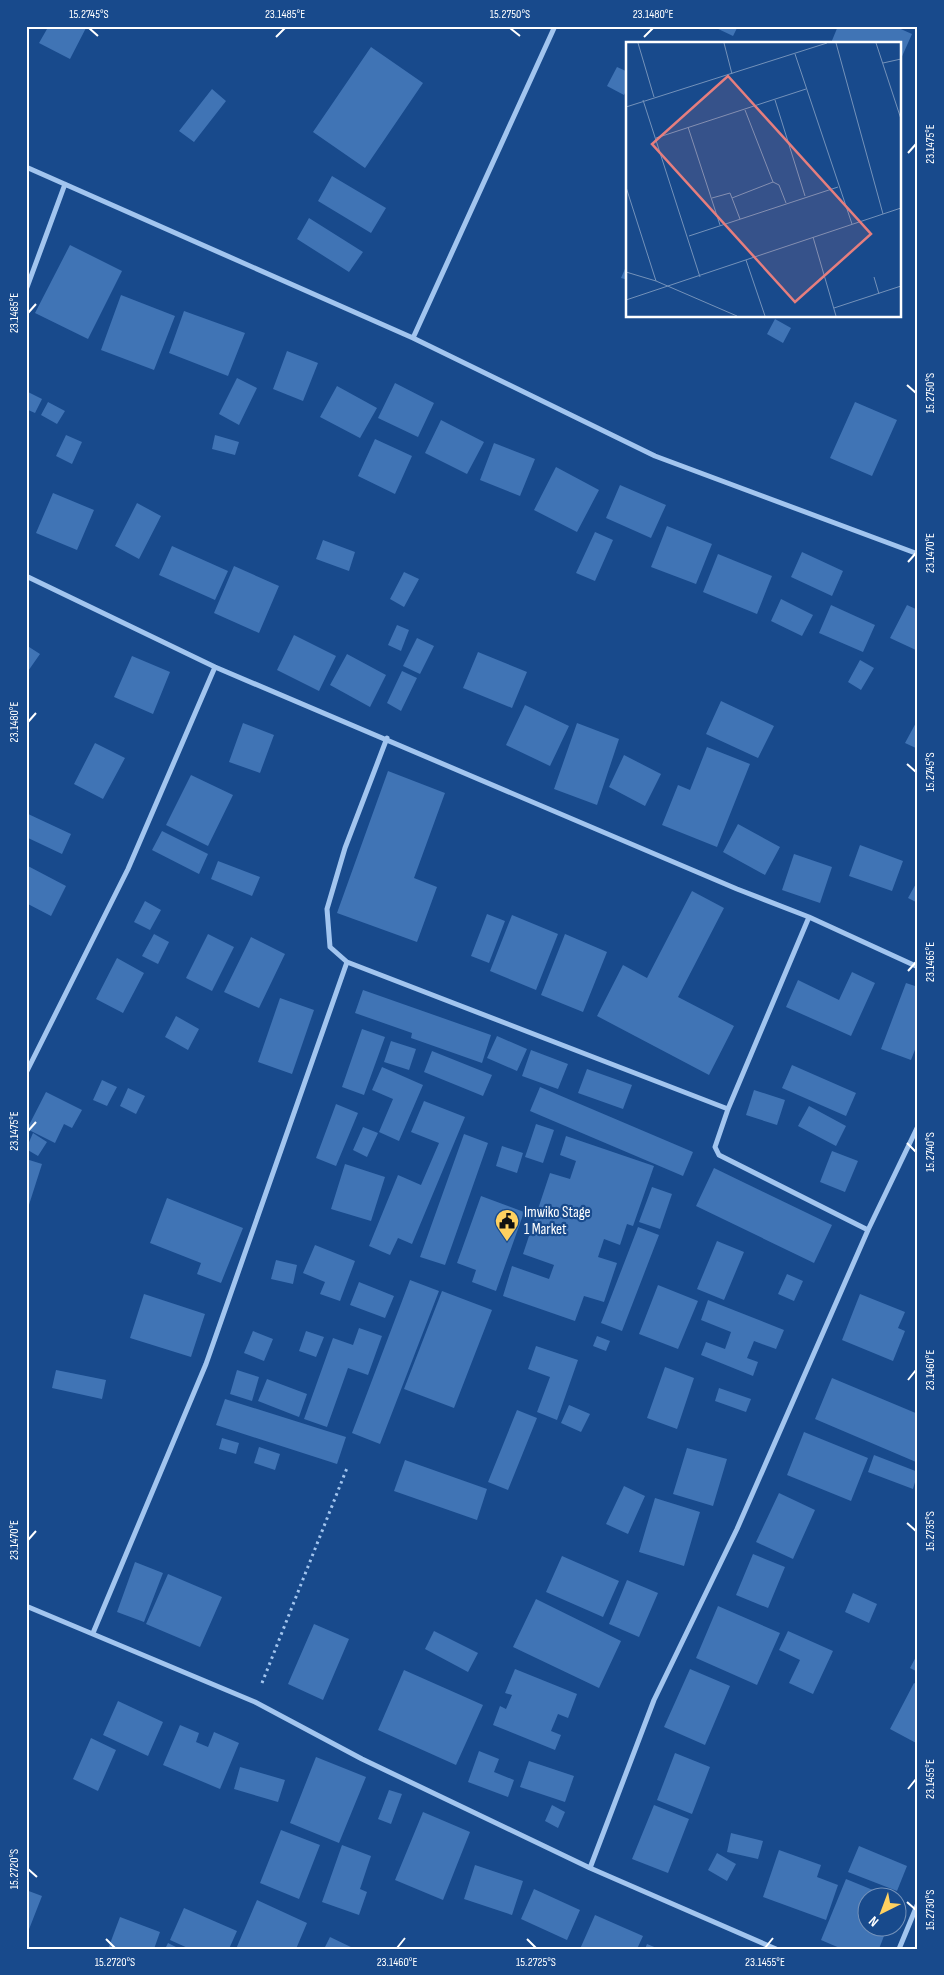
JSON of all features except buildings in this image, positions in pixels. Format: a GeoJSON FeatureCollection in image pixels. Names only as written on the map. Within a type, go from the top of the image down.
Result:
{"type":"FeatureCollection","features":[{"type":"Feature","properties":{"kind":"street"},"geometry":{"type":"LineString","coordinates":[[413,338],[555,26]]}},
{"type":"Feature","properties":{"kind":"street"},"geometry":{"type":"LineString","coordinates":[[26,166],[413,338],[655,456],[918,554]]}},
{"type":"Feature","properties":{"kind":"street"},"geometry":{"type":"LineString","coordinates":[[26,290],[65,184]]}},
{"type":"Feature","properties":{"kind":"street"},"geometry":{"type":"LineString","coordinates":[[26,576],[215,667],[387,738],[737,889],[809,917],[918,967]]}},
{"type":"Feature","properties":{"kind":"street"},"geometry":{"type":"LineString","coordinates":[[26,1073],[128,869],[215,667]]}},
{"type":"Feature","properties":{"kind":"street"},"geometry":{"type":"LineString","coordinates":[[387,738],[345,848],[327,909],[330,947],[347,962],[728,1109]]}},
{"type":"Feature","properties":{"kind":"street"},"geometry":{"type":"LineString","coordinates":[[809,917],[728,1109],[715,1146],[719,1155],[868,1230]]}},
{"type":"Feature","properties":{"kind":"street"},"geometry":{"type":"LineString","coordinates":[[93,1633],[206,1364],[347,962]]}},
{"type":"Feature","properties":{"kind":"street"},"geometry":{"type":"LineString","coordinates":[[590,1868],[654,1700],[737,1529],[868,1230],[918,1126]]}},
{"type":"Feature","properties":{"kind":"street"},"geometry":{"type":"LineString","coordinates":[[26,1606],[255,1702],[362,1759],[590,1868],[776,1949]]}},
{"type":"Feature","properties":{"kind":"street"},"geometry":{"type":"LineString","coordinates":[[899,1949],[918,1903]]}},
{"type":"Feature","properties":{"kind":"path"},"geometry":{"type":"LineString","coordinates":[[255,1702],[347,1468]]}},
{"type":"Feature","properties":{"kind":"place","name":"Imwiko Stage 1 Market"},"geometry":{"type":"Point","coordinates":[507,1242]}}]}
